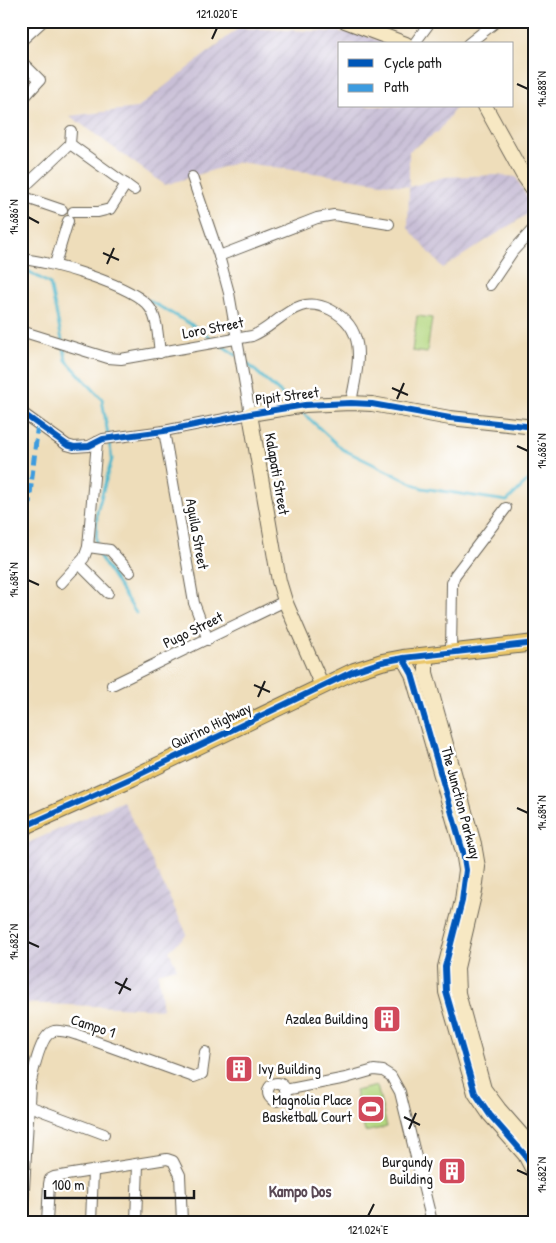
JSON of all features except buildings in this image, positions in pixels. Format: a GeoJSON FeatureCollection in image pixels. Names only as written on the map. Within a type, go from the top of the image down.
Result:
{"type":"FeatureCollection","features":[{"type":"Feature","properties":{"kind":"main road","name":"Quirino Highway"},"geometry":{"type":"LineString","coordinates":[[21,828],[132,778],[361,669],[403,658],[535,643]]}},
{"type":"Feature","properties":{"kind":"street"},"geometry":{"type":"LineString","coordinates":[[345,21],[401,42]]}},
{"type":"Feature","properties":{"kind":"street"},"geometry":{"type":"LineString","coordinates":[[415,42],[431,21]]}},
{"type":"Feature","properties":{"kind":"street"},"geometry":{"type":"LineString","coordinates":[[471,42],[497,21]]}},
{"type":"Feature","properties":{"kind":"street"},"geometry":{"type":"LineString","coordinates":[[21,41],[38,23]]}},
{"type":"Feature","properties":{"kind":"street"},"geometry":{"type":"LineString","coordinates":[[21,61],[40,80],[21,101]]}},
{"type":"Feature","properties":{"kind":"street"},"geometry":{"type":"LineString","coordinates":[[486,108],[523,175],[535,192]]}},
{"type":"Feature","properties":{"kind":"street"},"geometry":{"type":"LineString","coordinates":[[21,190],[70,144],[71,132]]}},
{"type":"Feature","properties":{"kind":"street"},"geometry":{"type":"LineString","coordinates":[[21,196],[67,216],[98,212],[110,208],[130,187],[70,144]]}},
{"type":"Feature","properties":{"kind":"street","name":"Kalapati Street"},"geometry":{"type":"LineString","coordinates":[[192,177],[219,256],[229,293],[279,582],[285,601],[322,686]]}},
{"type":"Feature","properties":{"kind":"street"},"geometry":{"type":"LineString","coordinates":[[219,256],[317,218],[334,215],[389,224]]}},
{"type":"Feature","properties":{"kind":"street"},"geometry":{"type":"LineString","coordinates":[[53,264],[67,216]]}},
{"type":"Feature","properties":{"kind":"street"},"geometry":{"type":"LineString","coordinates":[[490,285],[514,251],[535,227]]}},
{"type":"Feature","properties":{"kind":"street"},"geometry":{"type":"LineString","coordinates":[[21,259],[53,264],[109,283],[144,301],[154,316],[160,353]]}},
{"type":"Feature","properties":{"kind":"street","name":"Loro Street"},"geometry":{"type":"LineString","coordinates":[[21,331],[108,358],[121,359],[237,340],[260,333],[283,315],[301,306],[313,304],[334,312],[349,325],[356,337],[358,364],[351,403]]}},
{"type":"Feature","properties":{"kind":"street","name":"Pipit Street"},"geometry":{"type":"LineString","coordinates":[[21,412],[67,445],[74,447],[89,446],[100,441],[305,405],[351,403],[372,404],[450,418],[535,427]]}},
{"type":"Feature","properties":{"kind":"street","name":"Aguila Street"},"geometry":{"type":"LineString","coordinates":[[164,431],[194,603],[208,640]]}},
{"type":"Feature","properties":{"kind":"street"},"geometry":{"type":"LineString","coordinates":[[61,583],[79,564],[88,547],[100,441]]}},
{"type":"Feature","properties":{"kind":"street"},"geometry":{"type":"LineString","coordinates":[[450,653],[452,584],[455,575],[506,508]]}},
{"type":"Feature","properties":{"kind":"street"},"geometry":{"type":"LineString","coordinates":[[88,547],[110,550],[130,572]]}},
{"type":"Feature","properties":{"kind":"street"},"geometry":{"type":"LineString","coordinates":[[79,564],[108,593]]}},
{"type":"Feature","properties":{"kind":"street","name":"Pugo Street"},"geometry":{"type":"LineString","coordinates":[[112,685],[285,601]]}},
{"type":"Feature","properties":{"kind":"street","name":"The Junction Parkway"},"geometry":{"type":"LineString","coordinates":[[426,655],[426,673],[474,844],[478,867],[475,891],[451,968]]}},
{"type":"Feature","properties":{"kind":"street","name":"The Junction Parkway"},"geometry":{"type":"LineString","coordinates":[[403,658],[412,674],[463,852],[466,870],[446,992],[475,1093],[535,1150]]}},
{"type":"Feature","properties":{"kind":"street","name":"Campo 1"},"geometry":{"type":"LineString","coordinates":[[22,1222],[29,1106],[35,1065],[48,1034],[54,1031],[78,1034],[194,1077],[202,1074],[205,1052]]}},
{"type":"Feature","properties":{"kind":"street"},"geometry":{"type":"LineString","coordinates":[[285,1090],[346,1078],[374,1070],[383,1071],[391,1076],[400,1092],[432,1222]]}},
{"type":"Feature","properties":{"kind":"street"},"geometry":{"type":"LineString","coordinates":[[29,1106],[104,1134]]}},
{"type":"Feature","properties":{"kind":"street","name":"The Junction Parkway"},"geometry":{"type":"LineString","coordinates":[[494,1112],[525,1155],[535,1174]]}},
{"type":"Feature","properties":{"kind":"street"},"geometry":{"type":"LineString","coordinates":[[47,1222],[50,1179],[93,1170],[167,1159],[176,1166],[181,1186],[182,1222]]}},
{"type":"Feature","properties":{"kind":"street"},"geometry":{"type":"LineString","coordinates":[[136,1222],[138,1164]]}},
{"type":"Feature","properties":{"kind":"street"},"geometry":{"type":"LineString","coordinates":[[91,1222],[93,1170]]}},
{"type":"Feature","properties":{"kind":"shaded area"},"geometry":{"type":"Polygon","coordinates":[[[239,28],[358,33],[383,42],[338,42],[338,108],[456,108],[439,131],[409,151],[409,187],[239,162],[165,185],[70,116],[137,108],[239,28]]]}},
{"type":"Feature","properties":{"kind":"shaded area"},"geometry":{"type":"Polygon","coordinates":[[[497,175],[516,177],[534,210],[443,268],[408,228],[409,187],[444,177],[497,175]]]}},
{"type":"Feature","properties":{"kind":"shaded area"},"geometry":{"type":"Polygon","coordinates":[[[123,801],[187,934],[169,951],[177,968],[158,973],[163,1009],[21,1003],[21,846],[123,801]]]}},
{"type":"Feature","properties":{"kind":"shaded area"},"geometry":{"type":"Polygon","coordinates":[[[21,1003],[26,1004],[21,1065],[21,1003]]]}},
{"type":"Feature","properties":{"kind":"green space"},"geometry":{"type":"Polygon","coordinates":[[[417,316],[432,318],[427,353],[412,351],[417,316]]]}},
{"type":"Feature","properties":{"kind":"green space","name":"Magnolia Place Basketball Court"},"geometry":{"type":"Polygon","coordinates":[[[377,1086],[387,1127],[365,1132],[355,1091],[377,1086]]]}},
{"type":"Feature","properties":{"kind":"waterway"},"geometry":{"type":"LineString","coordinates":[[21,267],[50,284],[62,340]]}},
{"type":"Feature","properties":{"kind":"waterway"},"geometry":{"type":"LineString","coordinates":[[148,300],[194,326],[214,340]]}},
{"type":"Feature","properties":{"kind":"waterway"},"geometry":{"type":"LineString","coordinates":[[221,345],[236,355]]}},
{"type":"Feature","properties":{"kind":"waterway"},"geometry":{"type":"LineString","coordinates":[[64,347],[66,360],[102,399],[112,459],[97,512],[96,551],[136,613]]}},
{"type":"Feature","properties":{"kind":"waterway"},"geometry":{"type":"LineString","coordinates":[[243,360],[291,402]]}},
{"type":"Feature","properties":{"kind":"waterway"},"geometry":{"type":"LineString","coordinates":[[300,410],[342,449],[422,488],[507,501],[535,474]]}},
{"type":"Feature","properties":{"kind":"marked path"},"geometry":{"type":"LineString","coordinates":[[25,539],[38,423]]}},
{"type":"Feature","properties":{"kind":"cycle path"},"geometry":{"type":"LineString","coordinates":[[21,412],[67,445],[74,447],[89,446],[103,439],[164,431],[305,405],[351,403],[372,404],[450,418],[535,427]]}},
{"type":"Feature","properties":{"kind":"cycle path"},"geometry":{"type":"LineString","coordinates":[[21,828],[132,778],[354,671],[382,662],[403,658],[535,643]]}},
{"type":"Feature","properties":{"kind":"cycle path"},"geometry":{"type":"LineString","coordinates":[[403,658],[412,674],[463,852],[466,870],[462,901],[445,967],[446,992],[475,1093],[490,1115],[525,1155],[535,1174]]}},
{"type":"Feature","properties":{"kind":"place","name":"Azalea Building"},"geometry":{"type":"Point","coordinates":[387,1019]}},
{"type":"Feature","properties":{"kind":"place","name":"Ivy Building"},"geometry":{"type":"Point","coordinates":[239,1069]}},
{"type":"Feature","properties":{"kind":"place","name":"Magnolia Place Basketball Court"},"geometry":{"type":"Point","coordinates":[371,1109]}},
{"type":"Feature","properties":{"kind":"place","name":"Burgundy Building"},"geometry":{"type":"Point","coordinates":[452,1171]}},
{"type":"Feature","properties":{"kind":"district","name":"Kampo Dos"},"geometry":{"type":"Point","coordinates":[300,1191]}}]}
